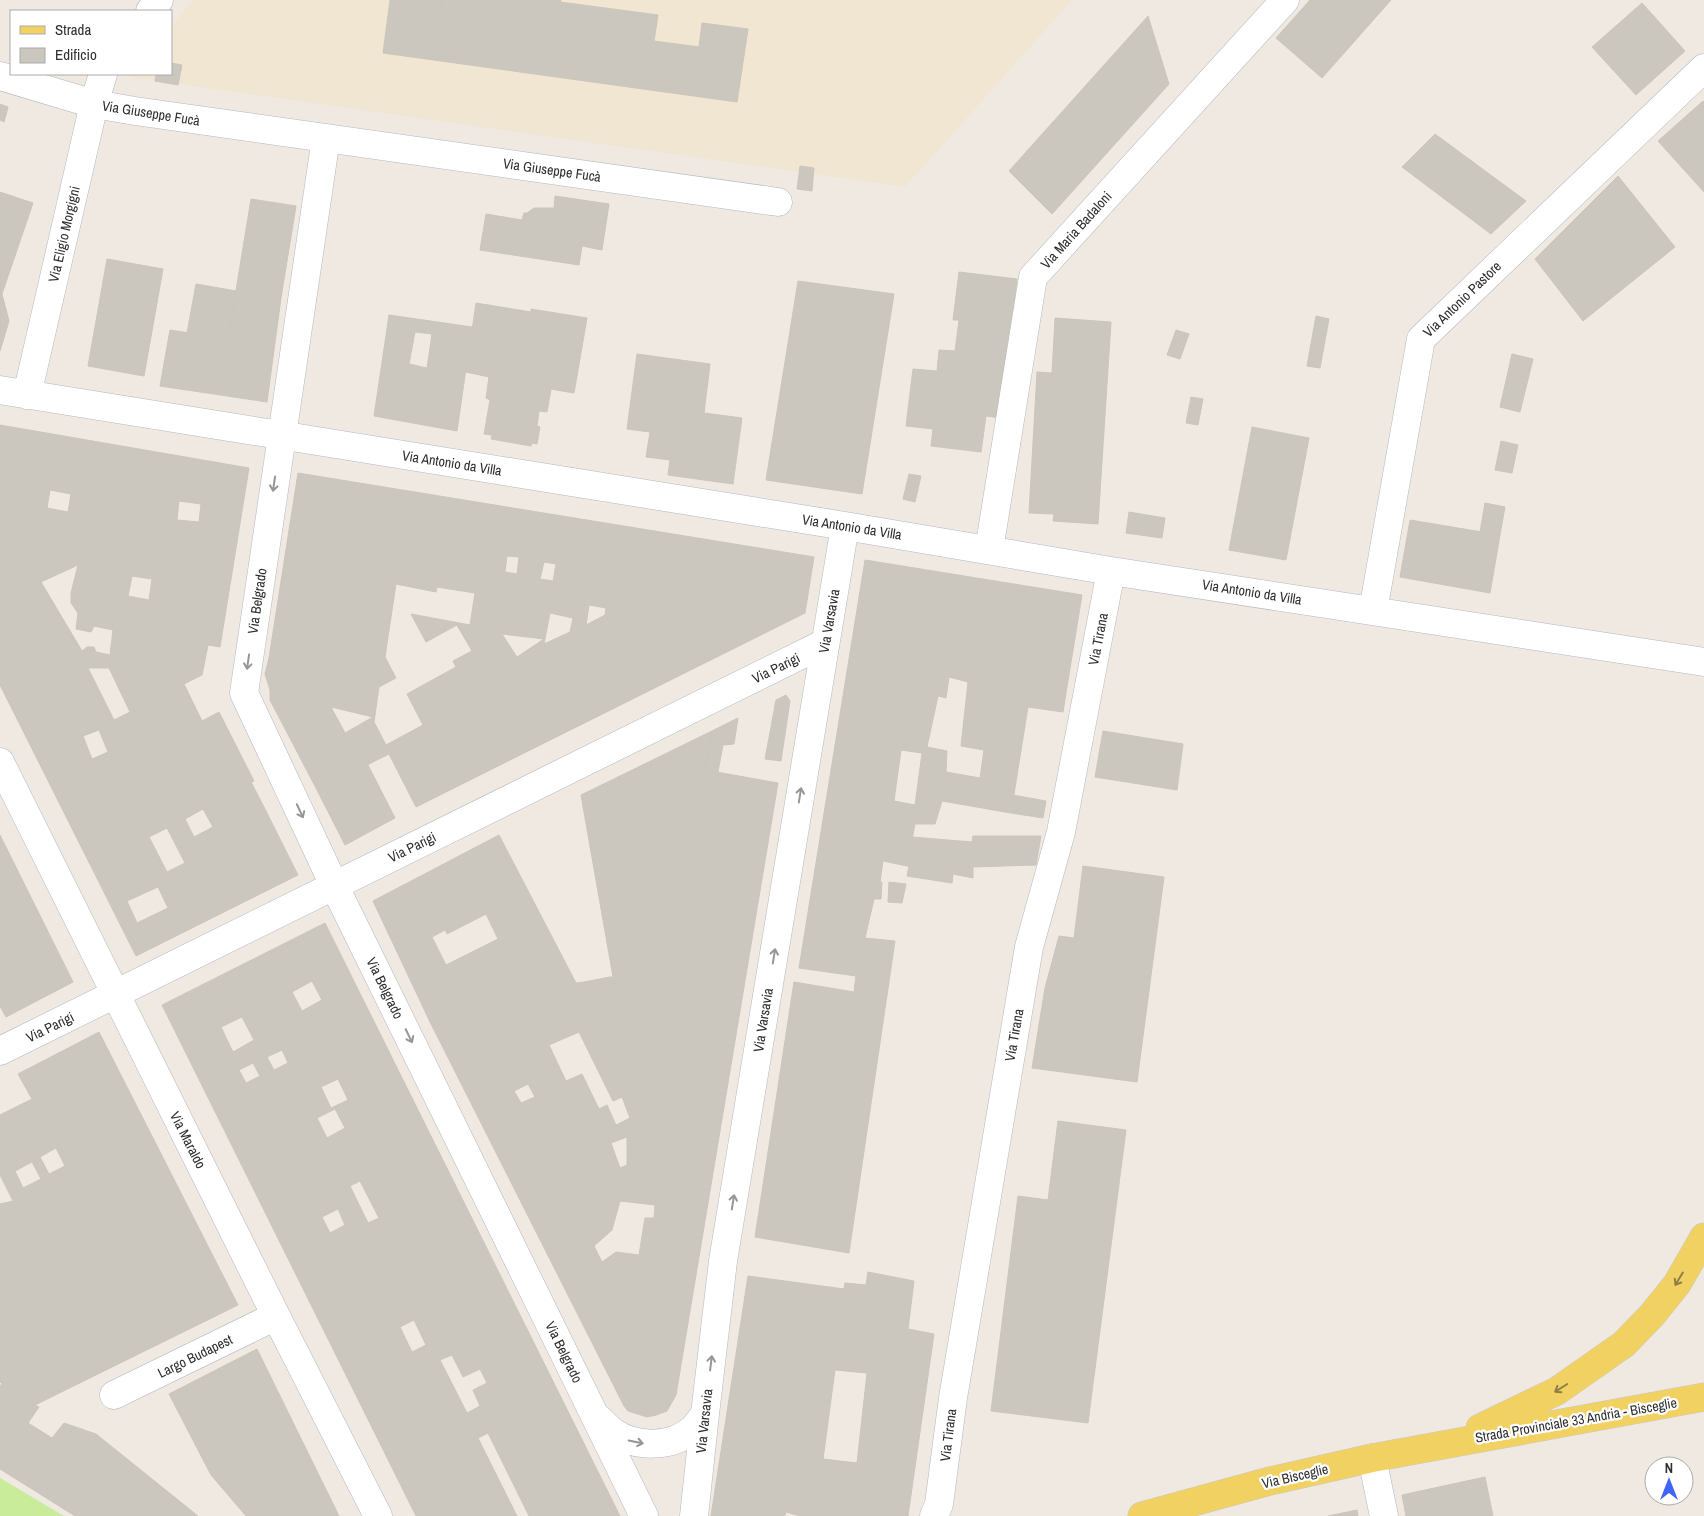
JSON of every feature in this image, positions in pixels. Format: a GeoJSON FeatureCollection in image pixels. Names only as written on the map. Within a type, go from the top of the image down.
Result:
{"type":"FeatureCollection","features":[{"type":"Feature","properties":{"kind":"main road"},"geometry":{"type":"LineString","coordinates":[[1449,1443],[1557,1391],[1624,1344],[1652,1316],[1677,1284],[1704,1237]]}},
{"type":"Feature","properties":{"kind":"main road","name":"Strada Provinciale 33 Andria - Bisceglie"},"geometry":{"type":"LineString","coordinates":[[1449,1443],[1704,1397]]}},
{"type":"Feature","properties":{"kind":"main road","name":"Via Bisceglie"},"geometry":{"type":"LineString","coordinates":[[1142,1516],[1270,1481],[1449,1443]]}},
{"type":"Feature","properties":{"kind":"street"},"geometry":{"type":"LineString","coordinates":[[151,10],[159,0]]}},
{"type":"Feature","properties":{"kind":"street","name":"Via Maria Badaloni"},"geometry":{"type":"LineString","coordinates":[[989,550],[1033,277],[1284,0]]}},
{"type":"Feature","properties":{"kind":"street","name":"Via Antonio Pastore"},"geometry":{"type":"LineString","coordinates":[[1372,611],[1420,339],[1704,68]]}},
{"type":"Feature","properties":{"kind":"street","name":"Via Eligio Morgigni"},"geometry":{"type":"LineString","coordinates":[[28,395],[94,104],[103,75]]}},
{"type":"Feature","properties":{"kind":"street","name":"Via Giuseppe Fucà"},"geometry":{"type":"LineString","coordinates":[[0,76],[94,104],[778,202]]}},
{"type":"Feature","properties":{"kind":"street"},"geometry":{"type":"LineString","coordinates":[[281,436],[326,138]]}},
{"type":"Feature","properties":{"kind":"street","name":"Via Antonio da Villa"},"geometry":{"type":"LineString","coordinates":[[0,390],[845,526],[1111,571],[1704,662]]}},
{"type":"Feature","properties":{"kind":"street","name":"Via Belgrado"},"geometry":{"type":"LineString","coordinates":[[281,436],[244,692],[334,885],[644,1516]]}},
{"type":"Feature","properties":{"kind":"street","name":"Via Varsavia"},"geometry":{"type":"LineString","coordinates":[[694,1516],[704,1414],[723,1260],[845,526]]}},
{"type":"Feature","properties":{"kind":"street","name":"Via Tirana"},"geometry":{"type":"LineString","coordinates":[[939,1512],[953,1398],[1029,948],[1061,832],[1111,571]]}},
{"type":"Feature","properties":{"kind":"street","name":"Via Parigi"},"geometry":{"type":"LineString","coordinates":[[0,1051],[825,643]]}},
{"type":"Feature","properties":{"kind":"street","name":"Via Maraldo"},"geometry":{"type":"LineString","coordinates":[[0,762],[276,1316],[378,1516]]}},
{"type":"Feature","properties":{"kind":"street","name":"Largo Budapest"},"geometry":{"type":"LineString","coordinates":[[114,1395],[276,1316]]}},
{"type":"Feature","properties":{"kind":"street"},"geometry":{"type":"LineString","coordinates":[[596,1416],[613,1432],[627,1439],[653,1444],[676,1439],[686,1434],[704,1414]]}},
{"type":"Feature","properties":{"kind":"street"},"geometry":{"type":"LineString","coordinates":[[1372,1458],[1384,1516]]}},
{"type":"Feature","properties":{"kind":"shaded area"},"geometry":{"type":"Polygon","coordinates":[[[193,0],[1072,0],[905,187],[130,77],[132,75],[172,75],[172,26],[193,0]]]}},
{"type":"Feature","properties":{"kind":"green space"},"geometry":{"type":"Polygon","coordinates":[[[0,1478],[64,1516],[0,1516],[0,1478]]]}},
{"type":"Feature","properties":{"kind":"building"},"geometry":{"type":"Polygon","coordinates":[[[390,0],[442,0],[441,8],[487,14],[489,0],[561,0],[560,2],[658,15],[654,41],[699,47],[702,23],[748,29],[737,102],[383,53],[390,0]]]}},
{"type":"Feature","properties":{"kind":"building"},"geometry":{"type":"Polygon","coordinates":[[[442,0],[489,0],[487,14],[441,8],[442,0]]]}},
{"type":"Feature","properties":{"kind":"building"},"geometry":{"type":"Polygon","coordinates":[[[1310,0],[1391,0],[1322,78],[1276,38],[1310,0]]]}},
{"type":"Feature","properties":{"kind":"building"},"geometry":{"type":"Polygon","coordinates":[[[1642,3],[1685,51],[1636,95],[1592,47],[1642,3]]]}},
{"type":"Feature","properties":{"kind":"building"},"geometry":{"type":"Polygon","coordinates":[[[1148,16],[1169,84],[1052,214],[1009,171],[1148,16]]]}},
{"type":"Feature","properties":{"kind":"building"},"geometry":{"type":"Polygon","coordinates":[[[172,63],[182,65],[178,85],[155,81],[156,75],[172,75],[172,63]]]}},
{"type":"Feature","properties":{"kind":"building"},"geometry":{"type":"Polygon","coordinates":[[[1704,102],[1704,192],[1658,141],[1704,102]]]}},
{"type":"Feature","properties":{"kind":"building"},"geometry":{"type":"Polygon","coordinates":[[[0,104],[8,107],[4,122],[0,120],[0,104]]]}},
{"type":"Feature","properties":{"kind":"building"},"geometry":{"type":"Polygon","coordinates":[[[1435,134],[1526,201],[1491,234],[1402,167],[1435,134]]]}},
{"type":"Feature","properties":{"kind":"building"},"geometry":{"type":"Polygon","coordinates":[[[800,166],[814,168],[812,191],[797,189],[800,166]]]}},
{"type":"Feature","properties":{"kind":"building"},"geometry":{"type":"Polygon","coordinates":[[[1618,176],[1675,247],[1583,321],[1535,259],[1618,176]]]}},
{"type":"Feature","properties":{"kind":"building"},"geometry":{"type":"Polygon","coordinates":[[[0,192],[33,203],[2,294],[9,321],[0,351],[0,192]]]}},
{"type":"Feature","properties":{"kind":"building"},"geometry":{"type":"Polygon","coordinates":[[[555,196],[609,204],[602,250],[582,246],[579,265],[480,250],[486,214],[522,220],[524,213],[534,208],[554,208],[555,196]]]}},
{"type":"Feature","properties":{"kind":"building"},"geometry":{"type":"Polygon","coordinates":[[[251,199],[296,206],[267,402],[160,386],[170,330],[228,339],[251,199]]]}},
{"type":"Feature","properties":{"kind":"building"},"geometry":{"type":"Polygon","coordinates":[[[107,259],[163,269],[144,376],[88,366],[107,259]]]}},
{"type":"Feature","properties":{"kind":"building"},"geometry":{"type":"Polygon","coordinates":[[[959,272],[1017,279],[1000,418],[986,416],[981,452],[931,446],[933,429],[906,426],[913,369],[937,371],[939,350],[955,351],[959,320],[953,320],[959,272]]]}},
{"type":"Feature","properties":{"kind":"building"},"geometry":{"type":"Polygon","coordinates":[[[798,281],[894,294],[862,494],[766,480],[798,281]]]}},
{"type":"Feature","properties":{"kind":"building"},"geometry":{"type":"Polygon","coordinates":[[[196,284],[236,291],[228,339],[187,333],[196,284]]]}},
{"type":"Feature","properties":{"kind":"building"},"geometry":{"type":"Polygon","coordinates":[[[476,303],[531,312],[531,309],[587,318],[574,393],[551,389],[547,412],[539,411],[537,426],[540,427],[537,444],[532,443],[531,446],[491,439],[492,435],[484,434],[490,400],[486,398],[489,377],[466,372],[476,303]]]}},
{"type":"Feature","properties":{"kind":"building"},"geometry":{"type":"Polygon","coordinates":[[[389,315],[472,327],[457,431],[374,416],[389,315]],[[415,332],[409,364],[427,368],[432,334],[415,332]]]}},
{"type":"Feature","properties":{"kind":"building"},"geometry":{"type":"Polygon","coordinates":[[[1316,316],[1329,319],[1320,368],[1307,366],[1316,316]]]}},
{"type":"Feature","properties":{"kind":"building"},"geometry":{"type":"Polygon","coordinates":[[[1055,318],[1111,322],[1098,524],[1053,521],[1054,514],[1029,513],[1037,372],[1052,373],[1055,318]]]}},
{"type":"Feature","properties":{"kind":"building"},"geometry":{"type":"Polygon","coordinates":[[[1176,330],[1189,334],[1180,359],[1167,355],[1176,330]]]}},
{"type":"Feature","properties":{"kind":"building"},"geometry":{"type":"Polygon","coordinates":[[[637,354],[710,364],[704,413],[742,418],[733,484],[668,475],[670,460],[646,457],[650,432],[627,429],[637,354]]]}},
{"type":"Feature","properties":{"kind":"building"},"geometry":{"type":"Polygon","coordinates":[[[1512,354],[1533,359],[1520,412],[1500,407],[1512,354]]]}},
{"type":"Feature","properties":{"kind":"building"},"geometry":{"type":"Polygon","coordinates":[[[1191,397],[1203,399],[1198,425],[1186,423],[1191,397]]]}},
{"type":"Feature","properties":{"kind":"building"},"geometry":{"type":"Polygon","coordinates":[[[0,425],[249,468],[220,647],[208,645],[202,675],[184,684],[202,721],[219,712],[254,781],[221,797],[233,822],[264,807],[298,875],[136,956],[0,685],[0,425]],[[50,490],[47,508],[68,512],[71,494],[50,490]],[[179,501],[177,520],[199,522],[201,504],[179,501]],[[78,565],[41,582],[82,651],[87,647],[94,647],[96,652],[110,655],[113,630],[94,626],[91,632],[76,629],[78,613],[71,603],[71,593],[78,565]],[[132,576],[128,596],[149,600],[152,579],[132,576]],[[88,668],[114,720],[130,712],[109,668],[88,668]],[[99,730],[83,736],[92,759],[108,752],[99,730]],[[203,809],[185,819],[194,837],[213,827],[203,809]],[[167,828],[149,837],[167,872],[185,863],[167,828]],[[158,887],[127,901],[137,923],[168,908],[158,887]]]}},
{"type":"Feature","properties":{"kind":"building"},"geometry":{"type":"Polygon","coordinates":[[[1252,427],[1309,438],[1286,560],[1229,550],[1252,427]]]}},
{"type":"Feature","properties":{"kind":"building"},"geometry":{"type":"Polygon","coordinates":[[[1501,441],[1518,445],[1512,473],[1495,470],[1501,441]]]}},
{"type":"Feature","properties":{"kind":"building"},"geometry":{"type":"Polygon","coordinates":[[[298,473],[814,557],[805,613],[416,807],[389,754],[317,790],[270,700],[277,701],[286,660],[269,658],[298,473]],[[507,556],[505,572],[517,574],[519,557],[507,556]],[[544,562],[540,579],[553,581],[556,564],[544,562]],[[396,584],[385,657],[396,678],[379,687],[374,722],[386,745],[423,725],[407,694],[456,667],[453,661],[472,651],[457,625],[426,642],[411,614],[470,625],[475,593],[437,587],[436,592],[396,584]],[[589,605],[586,625],[605,615],[606,608],[589,605]],[[550,613],[544,644],[570,632],[573,618],[550,613]],[[502,634],[517,657],[544,639],[502,634]],[[331,707],[345,733],[373,717],[331,707]]]}},
{"type":"Feature","properties":{"kind":"building"},"geometry":{"type":"Polygon","coordinates":[[[909,474],[921,476],[915,502],[903,499],[909,474]]]}},
{"type":"Feature","properties":{"kind":"building"},"geometry":{"type":"Polygon","coordinates":[[[1485,503],[1505,507],[1500,535],[1480,532],[1485,503]]]}},
{"type":"Feature","properties":{"kind":"building"},"geometry":{"type":"Polygon","coordinates":[[[1129,512],[1165,518],[1162,538],[1126,533],[1129,512]]]}},
{"type":"Feature","properties":{"kind":"building"},"geometry":{"type":"Polygon","coordinates":[[[1410,520],[1500,535],[1490,593],[1400,577],[1410,520]]]}},
{"type":"Feature","properties":{"kind":"building"},"geometry":{"type":"Polygon","coordinates":[[[865,560],[1082,595],[1066,693],[1031,688],[1011,813],[942,801],[935,824],[915,824],[907,866],[883,861],[880,882],[882,882],[881,899],[874,899],[865,938],[895,941],[849,1253],[755,1237],[794,982],[854,992],[856,976],[799,968],[865,560]],[[949,677],[946,698],[938,696],[927,747],[947,751],[946,772],[980,778],[984,750],[961,746],[968,682],[949,677]],[[901,750],[894,801],[915,805],[922,753],[901,750]]]}},
{"type":"Feature","properties":{"kind":"building"},"geometry":{"type":"Polygon","coordinates":[[[269,658],[286,660],[277,701],[270,700],[270,690],[265,674],[269,658]]]}},
{"type":"Feature","properties":{"kind":"building"},"geometry":{"type":"Polygon","coordinates":[[[1031,688],[1066,693],[1063,712],[1028,707],[1031,688]]]}},
{"type":"Feature","properties":{"kind":"building"},"geometry":{"type":"Polygon","coordinates":[[[786,695],[790,701],[781,761],[765,759],[776,700],[786,695]]]}},
{"type":"Feature","properties":{"kind":"building"},"geometry":{"type":"Polygon","coordinates":[[[738,718],[734,744],[723,745],[718,772],[705,770],[712,731],[738,718]]]}},
{"type":"Feature","properties":{"kind":"building"},"geometry":{"type":"Polygon","coordinates":[[[712,731],[705,770],[778,783],[676,1395],[667,1411],[647,1417],[628,1411],[624,1406],[429,1020],[442,1014],[435,1000],[423,1007],[373,901],[499,835],[576,983],[584,982],[586,994],[610,990],[610,977],[613,977],[581,795],[712,731]],[[486,914],[447,934],[445,930],[432,937],[446,965],[498,939],[486,914]],[[579,1032],[549,1045],[566,1081],[582,1074],[599,1109],[607,1105],[616,1125],[630,1118],[622,1097],[613,1101],[579,1032]],[[528,1084],[514,1091],[521,1103],[535,1097],[528,1084]],[[627,1137],[611,1143],[620,1168],[627,1165],[627,1137]],[[620,1201],[612,1230],[594,1246],[602,1262],[616,1252],[639,1255],[645,1218],[654,1218],[655,1205],[620,1201]]]}},
{"type":"Feature","properties":{"kind":"building"},"geometry":{"type":"Polygon","coordinates":[[[1103,731],[1183,744],[1177,790],[1095,777],[1103,731]]]}},
{"type":"Feature","properties":{"kind":"building"},"geometry":{"type":"Polygon","coordinates":[[[368,765],[395,818],[345,845],[317,790],[368,765]]]}},
{"type":"Feature","properties":{"kind":"building"},"geometry":{"type":"Polygon","coordinates":[[[251,782],[264,807],[233,822],[221,797],[251,782]]]}},
{"type":"Feature","properties":{"kind":"building"},"geometry":{"type":"Polygon","coordinates":[[[1013,795],[1046,801],[1043,818],[1011,813],[1013,795]]]}},
{"type":"Feature","properties":{"kind":"building"},"geometry":{"type":"Polygon","coordinates":[[[0,835],[73,982],[6,1017],[0,1006],[0,835]]]}},
{"type":"Feature","properties":{"kind":"building"},"geometry":{"type":"Polygon","coordinates":[[[973,836],[1041,836],[1036,865],[973,867],[973,878],[953,874],[952,883],[907,876],[912,837],[972,842],[973,836]]]}},
{"type":"Feature","properties":{"kind":"building"},"geometry":{"type":"Polygon","coordinates":[[[1083,866],[1164,877],[1137,1082],[1032,1068],[1045,988],[1059,936],[1074,938],[1083,866]]]}},
{"type":"Feature","properties":{"kind":"building"},"geometry":{"type":"Polygon","coordinates":[[[889,882],[906,884],[902,903],[888,902],[889,882]]]}},
{"type":"Feature","properties":{"kind":"building"},"geometry":{"type":"Polygon","coordinates":[[[325,923],[620,1516],[529,1516],[488,1433],[478,1438],[517,1516],[416,1516],[162,1005],[325,923]],[[312,981],[292,992],[302,1011],[322,1000],[312,981]],[[242,1017],[221,1027],[233,1052],[254,1040],[242,1017]],[[282,1050],[267,1057],[274,1070],[288,1063],[282,1050]],[[253,1063],[239,1070],[246,1083],[260,1076],[253,1063]],[[338,1079],[321,1087],[331,1108],[348,1100],[338,1079]],[[335,1109],[317,1118],[327,1138],[345,1128],[335,1109]],[[360,1181],[350,1186],[368,1223],[379,1218],[360,1181]],[[338,1209],[322,1217],[330,1233],[345,1225],[338,1209]],[[414,1320],[400,1327],[412,1352],[426,1345],[414,1320]],[[452,1355],[440,1360],[467,1413],[480,1406],[473,1390],[487,1383],[480,1369],[463,1377],[452,1355]]]}},
{"type":"Feature","properties":{"kind":"building"},"geometry":{"type":"Polygon","coordinates":[[[610,977],[610,990],[586,994],[584,982],[610,977]]]}},
{"type":"Feature","properties":{"kind":"building"},"geometry":{"type":"Polygon","coordinates":[[[435,1000],[442,1014],[429,1020],[423,1007],[435,1000]]]}},
{"type":"Feature","properties":{"kind":"building"},"geometry":{"type":"Polygon","coordinates":[[[99,1032],[238,1305],[35,1405],[39,1407],[28,1423],[52,1438],[64,1423],[96,1434],[198,1516],[75,1516],[0,1469],[0,1387],[2,1383],[0,1382],[0,1204],[13,1201],[0,1175],[0,1115],[32,1099],[18,1074],[99,1032]],[[56,1148],[40,1157],[49,1174],[65,1166],[56,1148]],[[32,1162],[15,1171],[23,1188],[41,1179],[32,1162]]]}},
{"type":"Feature","properties":{"kind":"building"},"geometry":{"type":"Polygon","coordinates":[[[1058,1121],[1126,1130],[1088,1423],[991,1411],[1018,1196],[1048,1200],[1058,1121]]]}},
{"type":"Feature","properties":{"kind":"building"},"geometry":{"type":"Polygon","coordinates":[[[868,1272],[914,1281],[908,1329],[934,1334],[908,1516],[800,1516],[786,1512],[785,1516],[711,1516],[748,1276],[844,1289],[845,1283],[866,1285],[868,1272]],[[835,1370],[823,1459],[857,1463],[867,1373],[835,1370]]]}},
{"type":"Feature","properties":{"kind":"building"},"geometry":{"type":"Polygon","coordinates":[[[257,1349],[339,1516],[246,1516],[211,1475],[169,1394],[257,1349]]]}},
{"type":"Feature","properties":{"kind":"building"},"geometry":{"type":"Polygon","coordinates":[[[1485,1477],[1493,1516],[1406,1516],[1402,1495],[1485,1477]]]}},
{"type":"Feature","properties":{"kind":"building"},"geometry":{"type":"Polygon","coordinates":[[[1357,1510],[1358,1516],[1328,1516],[1357,1510]]]}}]}
